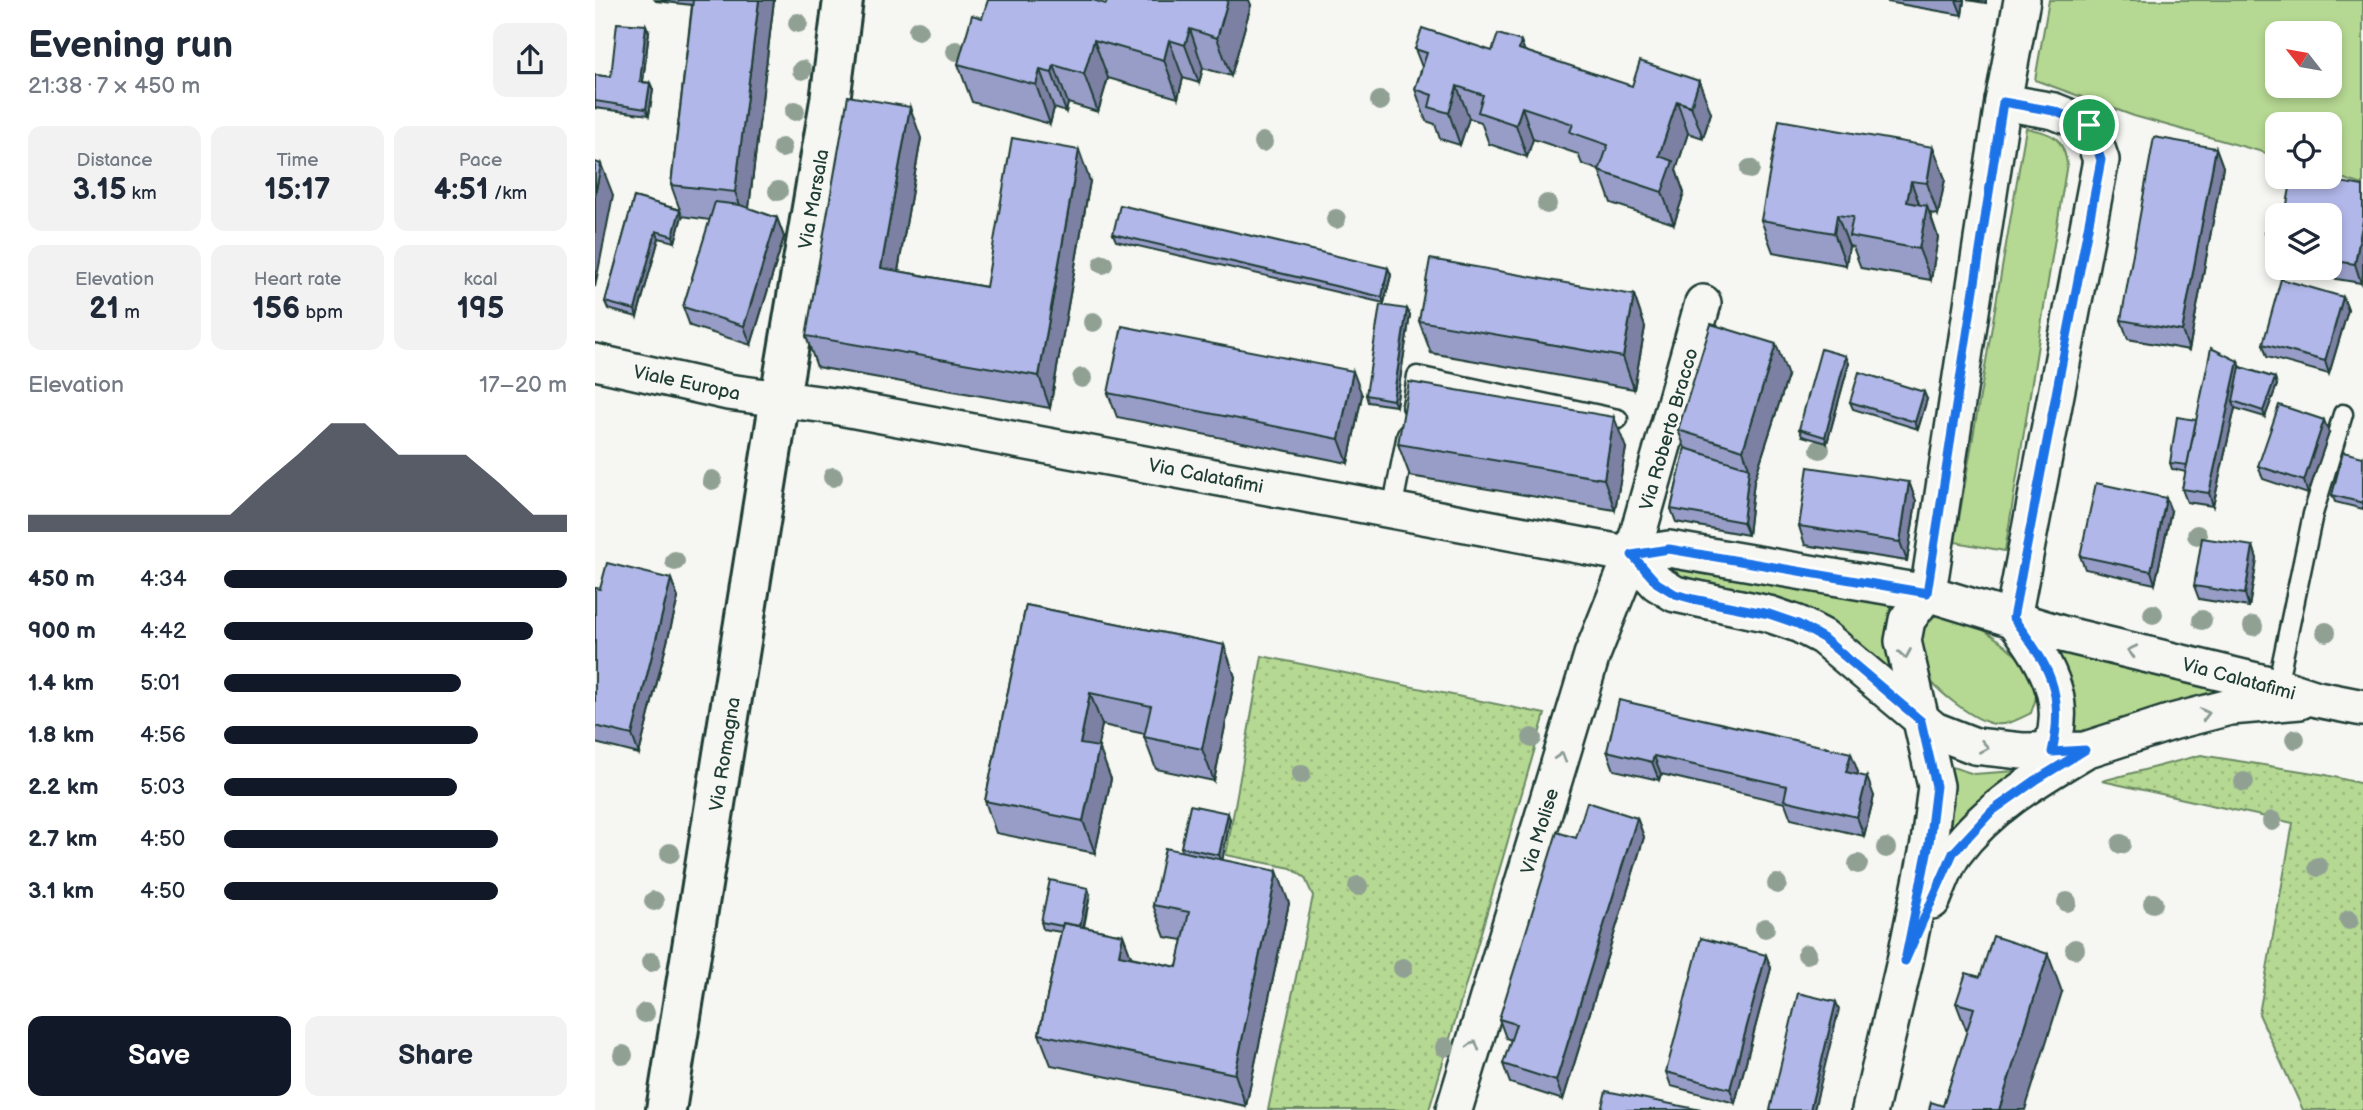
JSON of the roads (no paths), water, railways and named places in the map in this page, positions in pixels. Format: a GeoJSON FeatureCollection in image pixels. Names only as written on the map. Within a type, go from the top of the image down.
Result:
{"type":"FeatureCollection","features":[{"type":"Feature","properties":{"kind":"street","name":"Via Marsala"},"geometry":{"type":"LineString","coordinates":[[780,398],[830,101],[843,0]]}},
{"type":"Feature","properties":{"kind":"street"},"geometry":{"type":"LineString","coordinates":[[1870,1110],[1905,961],[1929,843],[1936,786],[1904,654],[1903,629],[1927,593],[2003,102],[2022,0]]}},
{"type":"Feature","properties":{"kind":"street"},"geometry":{"type":"LineString","coordinates":[[1905,961],[1953,853],[1992,811],[2057,761],[2056,691],[2039,652],[2013,618],[2101,160],[2089,125],[2054,111],[2003,102]]}},
{"type":"Feature","properties":{"kind":"street","name":"Via Roberto Bracco"},"geometry":{"type":"LineString","coordinates":[[1632,555],[1703,303]]}},
{"type":"Feature","properties":{"kind":"street","name":"Viale Europa"},"geometry":{"type":"LineString","coordinates":[[595,362],[729,392],[780,398]]}},
{"type":"Feature","properties":{"kind":"street","name":"Via Calatafimi"},"geometry":{"type":"LineString","coordinates":[[780,398],[1632,555],[1669,549],[1927,593],[2062,634],[2277,685],[2343,704]]}},
{"type":"Feature","properties":{"kind":"street","name":"Via Romagna"},"geometry":{"type":"LineString","coordinates":[[667,1110],[780,398]]}},
{"type":"Feature","properties":{"kind":"street","name":"Via Calatafimi"},"geometry":{"type":"LineString","coordinates":[[1632,555],[1657,583],[1675,594],[1769,614],[1798,624],[1823,638],[1921,721],[1947,737],[1975,746],[2057,761],[2172,722],[2230,707],[2343,704]]}},
{"type":"Feature","properties":{"kind":"street","name":"Via Molise"},"geometry":{"type":"LineString","coordinates":[[1454,1110],[1592,655],[1632,555]]}},
{"type":"Feature","properties":{"kind":"lane"},"geometry":{"type":"LineString","coordinates":[[1392,510],[1417,376],[1618,419]]}},
{"type":"Feature","properties":{"kind":"lane"},"geometry":{"type":"LineString","coordinates":[[2277,685],[2313,514],[2343,414]]}}]}
